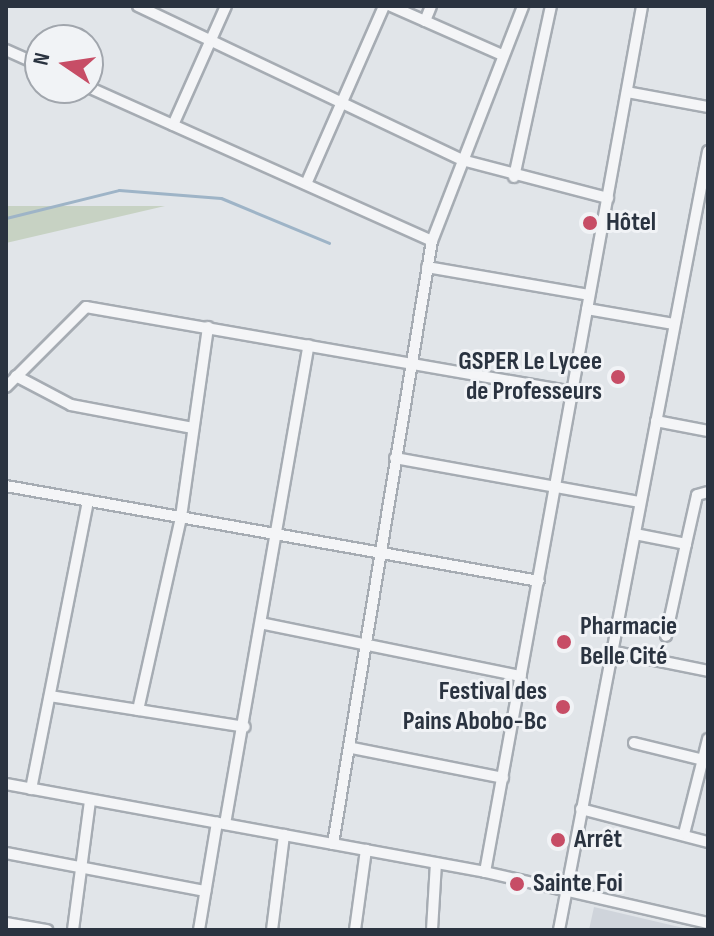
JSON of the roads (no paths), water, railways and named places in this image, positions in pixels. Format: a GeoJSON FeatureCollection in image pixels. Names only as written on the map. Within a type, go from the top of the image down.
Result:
{"type":"FeatureCollection","features":[{"type":"Feature","properties":{"kind":"street"},"geometry":{"type":"LineString","coordinates":[[138,6],[344,100],[462,160],[514,177],[608,198]]}},
{"type":"Feature","properties":{"kind":"street"},"geometry":{"type":"LineString","coordinates":[[173,125],[226,6]]}},
{"type":"Feature","properties":{"kind":"street"},"geometry":{"type":"LineString","coordinates":[[306,184],[384,6]]}},
{"type":"Feature","properties":{"kind":"street"},"geometry":{"type":"LineString","coordinates":[[391,6],[500,54]]}},
{"type":"Feature","properties":{"kind":"street"},"geometry":{"type":"LineString","coordinates":[[425,21],[431,6]]}},
{"type":"Feature","properties":{"kind":"street"},"geometry":{"type":"LineString","coordinates":[[333,844],[369,645],[395,458],[432,241],[500,54],[523,6]]}},
{"type":"Feature","properties":{"kind":"street"},"geometry":{"type":"LineString","coordinates":[[514,177],[551,6]]}},
{"type":"Feature","properties":{"kind":"street"},"geometry":{"type":"LineString","coordinates":[[485,872],[642,6]]}},
{"type":"Feature","properties":{"kind":"street"},"geometry":{"type":"LineString","coordinates":[[627,92],[708,107]]}},
{"type":"Feature","properties":{"kind":"street"},"geometry":{"type":"LineString","coordinates":[[104,94],[432,241]]}},
{"type":"Feature","properties":{"kind":"street"},"geometry":{"type":"LineString","coordinates":[[559,930],[674,324],[703,201],[708,151]]}},
{"type":"Feature","properties":{"kind":"street"},"geometry":{"type":"LineString","coordinates":[[427,267],[589,295]]}},
{"type":"Feature","properties":{"kind":"street"},"geometry":{"type":"LineString","coordinates":[[6,387],[80,307],[572,392]]}},
{"type":"Feature","properties":{"kind":"street"},"geometry":{"type":"LineString","coordinates":[[587,309],[674,324]]}},
{"type":"Feature","properties":{"kind":"street"},"geometry":{"type":"LineString","coordinates":[[138,710],[181,517],[208,327]]}},
{"type":"Feature","properties":{"kind":"street"},"geometry":{"type":"LineString","coordinates":[[199,930],[265,624],[309,345]]}},
{"type":"Feature","properties":{"kind":"street"},"geometry":{"type":"LineString","coordinates":[[16,376],[71,405],[193,428]]}},
{"type":"Feature","properties":{"kind":"street"},"geometry":{"type":"LineString","coordinates":[[656,421],[708,431]]}},
{"type":"Feature","properties":{"kind":"street"},"geometry":{"type":"LineString","coordinates":[[395,458],[640,502]]}},
{"type":"Feature","properties":{"kind":"street"},"geometry":{"type":"LineString","coordinates":[[6,486],[539,581]]}},
{"type":"Feature","properties":{"kind":"street"},"geometry":{"type":"LineString","coordinates":[[666,636],[697,495],[708,492]]}},
{"type":"Feature","properties":{"kind":"street"},"geometry":{"type":"LineString","coordinates":[[31,789],[88,501]]}},
{"type":"Feature","properties":{"kind":"street"},"geometry":{"type":"LineString","coordinates":[[635,534],[686,544]]}},
{"type":"Feature","properties":{"kind":"street"},"geometry":{"type":"LineString","coordinates":[[265,624],[521,676]]}},
{"type":"Feature","properties":{"kind":"street"},"geometry":{"type":"LineString","coordinates":[[610,651],[708,671]]}},
{"type":"Feature","properties":{"kind":"street"},"geometry":{"type":"LineString","coordinates":[[50,696],[245,727]]}},
{"type":"Feature","properties":{"kind":"street"},"geometry":{"type":"LineString","coordinates":[[684,834],[708,739]]}},
{"type":"Feature","properties":{"kind":"street"},"geometry":{"type":"LineString","coordinates":[[634,743],[703,760]]}},
{"type":"Feature","properties":{"kind":"street"},"geometry":{"type":"LineString","coordinates":[[352,748],[503,778]]}},
{"type":"Feature","properties":{"kind":"street"},"geometry":{"type":"LineString","coordinates":[[6,784],[485,872],[708,923]]}},
{"type":"Feature","properties":{"kind":"street"},"geometry":{"type":"LineString","coordinates":[[73,930],[90,800]]}},
{"type":"Feature","properties":{"kind":"street"},"geometry":{"type":"LineString","coordinates":[[581,809],[708,842]]}},
{"type":"Feature","properties":{"kind":"street"},"geometry":{"type":"LineString","coordinates":[[272,930],[284,835]]}},
{"type":"Feature","properties":{"kind":"street"},"geometry":{"type":"LineString","coordinates":[[355,930],[366,850]]}},
{"type":"Feature","properties":{"kind":"street"},"geometry":{"type":"LineString","coordinates":[[6,853],[205,891]]}},
{"type":"Feature","properties":{"kind":"street"},"geometry":{"type":"LineString","coordinates":[[432,930],[436,863]]}},
{"type":"Feature","properties":{"kind":"street"},"geometry":{"type":"LineString","coordinates":[[6,923],[47,930]]}},
{"type":"Feature","properties":{"kind":"waterway"},"geometry":{"type":"LineString","coordinates":[[6,218],[119,190],[221,198],[329,243]]}},
{"type":"Feature","properties":{"kind":"place","name":"Hôtel"},"geometry":{"type":"Point","coordinates":[590,223]}},
{"type":"Feature","properties":{"kind":"place","name":"GSPER Le Lycee de Professeurs"},"geometry":{"type":"Point","coordinates":[618,377]}},
{"type":"Feature","properties":{"kind":"place","name":"Pharmacie Belle Cité"},"geometry":{"type":"Point","coordinates":[564,642]}},
{"type":"Feature","properties":{"kind":"place","name":"Festival des Pains Abobo-Bc"},"geometry":{"type":"Point","coordinates":[563,707]}},
{"type":"Feature","properties":{"kind":"place","name":"Arrêt"},"geometry":{"type":"Point","coordinates":[558,840]}},
{"type":"Feature","properties":{"kind":"place","name":"Sainte Foi"},"geometry":{"type":"Point","coordinates":[517,884]}}]}
